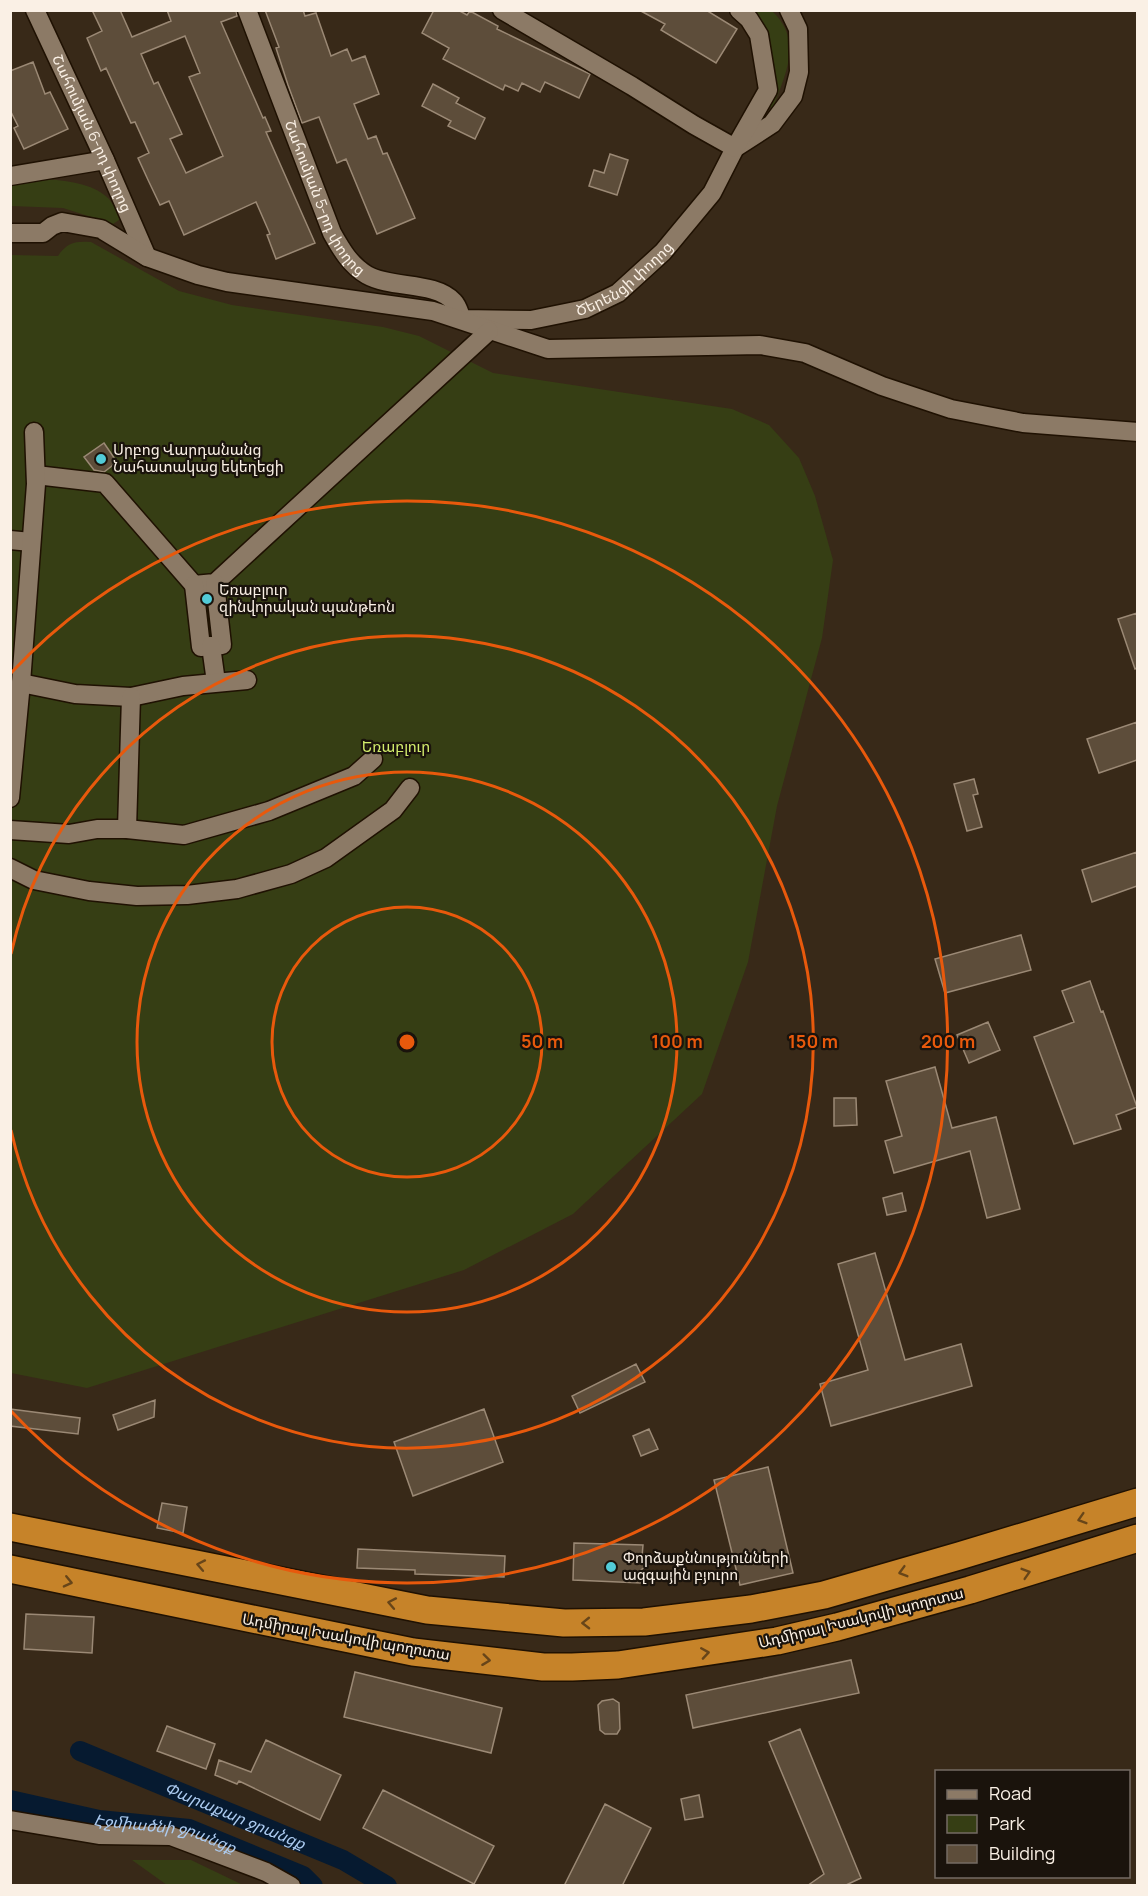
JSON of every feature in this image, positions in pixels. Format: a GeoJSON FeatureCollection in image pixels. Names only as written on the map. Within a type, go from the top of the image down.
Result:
{"type":"FeatureCollection","features":[{"type":"Feature","properties":{"kind":"highway"},"geometry":{"type":"LineString","coordinates":[[10,1527],[427,1610],[564,1623],[644,1622],[752,1609],[824,1595],[1137,1502]]}},
{"type":"Feature","properties":{"kind":"highway","name":"Ադմիրալ Իսակովի պողոտա"},"geometry":{"type":"LineString","coordinates":[[10,1569],[413,1652],[543,1667],[618,1665],[777,1641],[837,1627],[970,1590],[1137,1538]]}},
{"type":"Feature","properties":{"kind":"highway"},"geometry":{"type":"LineString","coordinates":[[644,1622],[647,1662]]}},
{"type":"Feature","properties":{"kind":"street","name":"Շահումյան 6-րդ փողոց"},"geometry":{"type":"LineString","coordinates":[[35,10],[105,160],[147,257]]}},
{"type":"Feature","properties":{"kind":"street","name":"Շահումյան 5-րդ փողոց"},"geometry":{"type":"LineString","coordinates":[[247,10],[332,233],[348,260],[365,274],[383,282],[439,292],[455,303],[462,320]]}},
{"type":"Feature","properties":{"kind":"street"},"geometry":{"type":"LineString","coordinates":[[502,10],[632,86],[694,126],[735,148]]}},
{"type":"Feature","properties":{"kind":"street","name":"Ծերենցի փողոց"},"geometry":{"type":"LineString","coordinates":[[462,320],[531,320],[585,309],[618,293],[663,252],[712,193],[768,90],[759,35],[749,19],[739,10]]}},
{"type":"Feature","properties":{"kind":"street","name":"Ծերենցի փողոց"},"geometry":{"type":"LineString","coordinates":[[735,148],[772,124],[793,96],[798,72],[798,29],[789,10]]}},
{"type":"Feature","properties":{"kind":"street"},"geometry":{"type":"LineString","coordinates":[[10,176],[105,160]]}},
{"type":"Feature","properties":{"kind":"street"},"geometry":{"type":"LineString","coordinates":[[10,233],[43,233],[62,222],[101,229],[147,257],[198,275],[227,282],[433,311],[548,349],[760,345],[783,347],[805,353],[882,386],[951,409],[1023,423],[1137,432]]}},
{"type":"Feature","properties":{"kind":"street"},"geometry":{"type":"LineString","coordinates":[[194,585],[215,583],[489,331]]}},
{"type":"Feature","properties":{"kind":"street"},"geometry":{"type":"LineString","coordinates":[[10,798],[36,475],[34,432]]}},
{"type":"Feature","properties":{"kind":"street"},"geometry":{"type":"LineString","coordinates":[[36,475],[105,483],[194,585],[201,647],[222,645],[215,583]]}},
{"type":"Feature","properties":{"kind":"street"},"geometry":{"type":"LineString","coordinates":[[10,540],[31,542]]}},
{"type":"Feature","properties":{"kind":"street"},"geometry":{"type":"LineString","coordinates":[[211,646],[216,682]]}},
{"type":"Feature","properties":{"kind":"street"},"geometry":{"type":"LineString","coordinates":[[21,683],[75,694],[131,697],[216,682],[247,680]]}},
{"type":"Feature","properties":{"kind":"street"},"geometry":{"type":"LineString","coordinates":[[127,829],[131,697]]}},
{"type":"Feature","properties":{"kind":"street"},"geometry":{"type":"LineString","coordinates":[[10,830],[69,834],[97,829],[127,829],[184,835],[280,806],[354,776],[373,759]]}},
{"type":"Feature","properties":{"kind":"street"},"geometry":{"type":"LineString","coordinates":[[10,868],[34,880],[89,891],[137,896],[187,895],[237,889],[291,874],[326,858],[393,810],[410,788]]}},
{"type":"Feature","properties":{"kind":"street"},"geometry":{"type":"LineString","coordinates":[[10,1820],[99,1834],[171,1836],[266,1872],[291,1886]]}},
{"type":"Feature","properties":{"kind":"green space"},"geometry":{"type":"Polygon","coordinates":[[[753,11],[772,11],[782,22],[787,34],[789,59],[772,110],[770,106],[773,74],[771,53],[753,11]]]}},
{"type":"Feature","properties":{"kind":"green space"},"geometry":{"type":"Polygon","coordinates":[[[47,179],[95,189],[108,198],[122,218],[113,224],[63,208],[11,206],[10,182],[47,179]]]}},
{"type":"Feature","properties":{"kind":"green space","name":"Եռաբլուր"},"geometry":{"type":"Polygon","coordinates":[[[91,242],[179,291],[232,305],[383,327],[419,336],[493,373],[732,409],[769,425],[799,458],[815,496],[833,560],[822,638],[777,806],[748,962],[702,1094],[573,1214],[464,1270],[87,1388],[11,1373],[11,255],[58,256],[72,243],[91,242]]]}},
{"type":"Feature","properties":{"kind":"green space"},"geometry":{"type":"Polygon","coordinates":[[[132,1860],[191,1860],[243,1885],[167,1885],[132,1860]]]}},
{"type":"Feature","properties":{"kind":"building"},"geometry":{"type":"Polygon","coordinates":[[[92,10],[120,10],[132,37],[171,21],[167,10],[236,10],[237,16],[221,22],[263,118],[265,117],[271,131],[266,132],[315,243],[276,259],[267,235],[270,234],[256,202],[184,235],[169,201],[160,205],[138,158],[149,153],[135,122],[131,123],[106,68],[101,71],[87,38],[102,31],[92,10]],[[185,36],[141,54],[154,84],[158,82],[182,134],[170,139],[186,173],[223,156],[189,77],[200,73],[185,36]]]}},
{"type":"Feature","properties":{"kind":"building"},"geometry":{"type":"Polygon","coordinates":[[[265,10],[303,10],[305,16],[316,13],[331,56],[347,49],[352,61],[365,56],[379,94],[354,104],[368,139],[376,136],[383,154],[387,153],[415,218],[377,234],[346,159],[337,163],[319,117],[302,123],[265,10]]]}},
{"type":"Feature","properties":{"kind":"building"},"geometry":{"type":"Polygon","coordinates":[[[434,10],[458,10],[467,15],[470,11],[498,26],[497,29],[590,74],[579,98],[545,82],[540,92],[522,83],[518,91],[505,85],[503,90],[443,59],[449,48],[422,33],[434,10]]]}},
{"type":"Feature","properties":{"kind":"building"},"geometry":{"type":"Polygon","coordinates":[[[639,10],[706,10],[737,29],[716,63],[661,30],[665,24],[639,10]]]}},
{"type":"Feature","properties":{"kind":"building"},"geometry":{"type":"Polygon","coordinates":[[[33,62],[45,94],[50,92],[68,129],[24,149],[14,128],[18,126],[10,110],[10,71],[33,62]]]}},
{"type":"Feature","properties":{"kind":"building"},"geometry":{"type":"Polygon","coordinates":[[[433,84],[459,98],[456,103],[485,118],[475,139],[448,126],[451,121],[422,106],[433,84]]]}},
{"type":"Feature","properties":{"kind":"building"},"geometry":{"type":"Polygon","coordinates":[[[610,154],[628,160],[617,195],[589,186],[594,170],[604,173],[610,154]]]}},
{"type":"Feature","properties":{"kind":"building","name":"Սրբոց Վարդանանց Նահատակաց եկեղեցի"},"geometry":{"type":"Polygon","coordinates":[[[104,443],[117,462],[104,472],[94,470],[84,457],[104,443]]]}},
{"type":"Feature","properties":{"kind":"building"},"geometry":{"type":"Polygon","coordinates":[[[1137,613],[1137,668],[1135,669],[1118,619],[1137,613]]]}},
{"type":"Feature","properties":{"kind":"building"},"geometry":{"type":"Polygon","coordinates":[[[1137,722],[1137,760],[1099,773],[1087,739],[1137,722]]]}},
{"type":"Feature","properties":{"kind":"building"},"geometry":{"type":"Polygon","coordinates":[[[974,779],[978,794],[973,795],[982,827],[967,831],[954,784],[974,779]]]}},
{"type":"Feature","properties":{"kind":"building"},"geometry":{"type":"Polygon","coordinates":[[[1137,852],[1137,886],[1092,902],[1082,870],[1137,852]]]}},
{"type":"Feature","properties":{"kind":"building"},"geometry":{"type":"Polygon","coordinates":[[[1021,935],[1031,970],[945,993],[935,959],[1021,935]]]}},
{"type":"Feature","properties":{"kind":"building"},"geometry":{"type":"Polygon","coordinates":[[[1090,981],[1137,1107],[1116,1115],[1121,1129],[1074,1144],[1034,1037],[1074,1022],[1062,991],[1090,981]]]}},
{"type":"Feature","properties":{"kind":"building"},"geometry":{"type":"Polygon","coordinates":[[[988,1022],[1000,1050],[969,1063],[957,1035],[988,1022]]]}},
{"type":"Feature","properties":{"kind":"building"},"geometry":{"type":"Polygon","coordinates":[[[935,1067],[952,1128],[996,1117],[1020,1209],[987,1218],[970,1151],[894,1173],[885,1141],[902,1136],[886,1081],[935,1067]]]}},
{"type":"Feature","properties":{"kind":"building"},"geometry":{"type":"Polygon","coordinates":[[[834,1098],[856,1098],[857,1125],[834,1126],[834,1098]]]}},
{"type":"Feature","properties":{"kind":"building"},"geometry":{"type":"Polygon","coordinates":[[[902,1193],[906,1211],[887,1215],[883,1198],[902,1193]]]}},
{"type":"Feature","properties":{"kind":"building"},"geometry":{"type":"Polygon","coordinates":[[[875,1253],[905,1360],[961,1344],[972,1386],[831,1426],[820,1384],[868,1370],[838,1264],[875,1253]]]}},
{"type":"Feature","properties":{"kind":"building"},"geometry":{"type":"Polygon","coordinates":[[[636,1364],[645,1382],[580,1413],[572,1396],[636,1364]]]}},
{"type":"Feature","properties":{"kind":"building"},"geometry":{"type":"Polygon","coordinates":[[[155,1400],[154,1417],[118,1430],[113,1415],[155,1400]]]}},
{"type":"Feature","properties":{"kind":"building"},"geometry":{"type":"Polygon","coordinates":[[[10,1409],[80,1418],[78,1434],[10,1426],[10,1409]]]}},
{"type":"Feature","properties":{"kind":"building"},"geometry":{"type":"Polygon","coordinates":[[[484,1409],[503,1462],[413,1496],[394,1442],[484,1409]]]}},
{"type":"Feature","properties":{"kind":"building"},"geometry":{"type":"Polygon","coordinates":[[[649,1429],[658,1449],[641,1456],[633,1436],[649,1429]]]}},
{"type":"Feature","properties":{"kind":"building"},"geometry":{"type":"Polygon","coordinates":[[[768,1467],[793,1573],[740,1585],[714,1480],[768,1467]]]}},
{"type":"Feature","properties":{"kind":"building"},"geometry":{"type":"Polygon","coordinates":[[[162,1503],[187,1507],[183,1533],[157,1528],[162,1503]]]}},
{"type":"Feature","properties":{"kind":"building"},"geometry":{"type":"Polygon","coordinates":[[[574,1543],[643,1545],[642,1557],[652,1562],[641,1570],[641,1583],[573,1580],[574,1543]]]}},
{"type":"Feature","properties":{"kind":"building"},"geometry":{"type":"Polygon","coordinates":[[[358,1549],[505,1556],[504,1577],[415,1574],[415,1570],[357,1568],[358,1549]]]}},
{"type":"Feature","properties":{"kind":"building"},"geometry":{"type":"Polygon","coordinates":[[[26,1614],[94,1617],[92,1653],[24,1649],[26,1614]]]}},
{"type":"Feature","properties":{"kind":"building"},"geometry":{"type":"Polygon","coordinates":[[[851,1660],[859,1693],[693,1728],[686,1695],[851,1660]]]}},
{"type":"Feature","properties":{"kind":"building"},"geometry":{"type":"Polygon","coordinates":[[[355,1672],[502,1708],[491,1753],[344,1717],[355,1672]]]}},
{"type":"Feature","properties":{"kind":"building"},"geometry":{"type":"Polygon","coordinates":[[[613,1699],[619,1703],[620,1729],[617,1734],[605,1734],[600,1730],[598,1705],[602,1701],[613,1699]]]}},
{"type":"Feature","properties":{"kind":"building"},"geometry":{"type":"Polygon","coordinates":[[[167,1726],[215,1744],[206,1769],[157,1751],[167,1726]]]}},
{"type":"Feature","properties":{"kind":"building"},"geometry":{"type":"Polygon","coordinates":[[[800,1729],[861,1878],[844,1886],[807,1886],[824,1874],[769,1742],[800,1729]]]}},
{"type":"Feature","properties":{"kind":"building"},"geometry":{"type":"Polygon","coordinates":[[[266,1740],[341,1775],[320,1820],[239,1781],[237,1784],[215,1775],[219,1760],[251,1772],[266,1740]]]}},
{"type":"Feature","properties":{"kind":"building"},"geometry":{"type":"Polygon","coordinates":[[[383,1790],[494,1846],[474,1884],[363,1828],[383,1790]]]}},
{"type":"Feature","properties":{"kind":"building"},"geometry":{"type":"Polygon","coordinates":[[[699,1795],[703,1817],[685,1820],[681,1799],[699,1795]]]}},
{"type":"Feature","properties":{"kind":"building"},"geometry":{"type":"Polygon","coordinates":[[[605,1804],[651,1828],[622,1886],[564,1886],[605,1804]]]}},
{"type":"Feature","properties":{"kind":"waterway","name":"Փարաքար ջրանցք"},"geometry":{"type":"LineString","coordinates":[[80,1751],[343,1860],[387,1886]]}},
{"type":"Feature","properties":{"kind":"waterway","name":"Էջմիածնի ջրանցք"},"geometry":{"type":"LineString","coordinates":[[10,1800],[99,1820],[189,1829],[303,1876],[313,1886]]}},
{"type":"Feature","properties":{"kind":"place","name":"Սրբոց Վարդանանց Նահատակաց եկեղեցի"},"geometry":{"type":"Point","coordinates":[101,459]}},
{"type":"Feature","properties":{"kind":"place","name":"Եռաբլուր զինվորական պանթեոն"},"geometry":{"type":"Point","coordinates":[207,599]}},
{"type":"Feature","properties":{"kind":"place","name":"Փորձաքննությունների ազգային բյուրո"},"geometry":{"type":"Point","coordinates":[611,1567]}}]}
